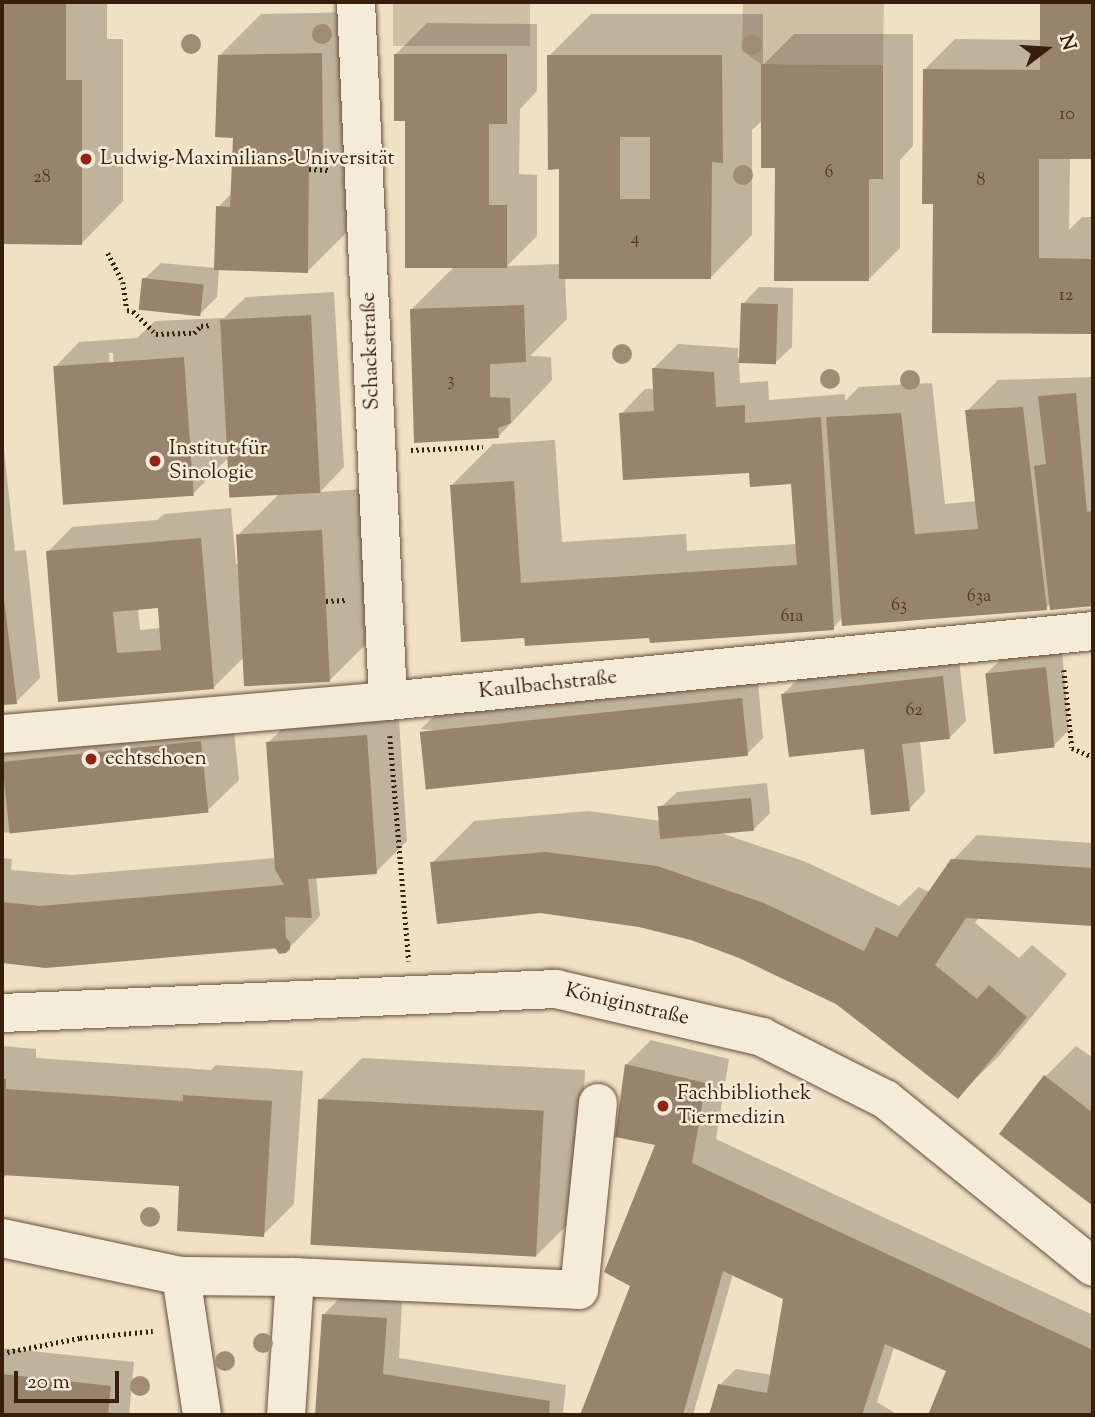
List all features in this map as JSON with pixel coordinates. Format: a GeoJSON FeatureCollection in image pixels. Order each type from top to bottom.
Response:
{"type":"FeatureCollection","features":[{"type":"Feature","properties":{"kind":"street","name":"Schackstraße"},"geometry":{"type":"LineString","coordinates":[[356,2],[388,701]]}},
{"type":"Feature","properties":{"kind":"street","name":"Kaulbachstraße"},"geometry":{"type":"LineString","coordinates":[[2,734],[388,701],[1077,633]]}},
{"type":"Feature","properties":{"kind":"street","name":"Königinstraße"},"geometry":{"type":"LineString","coordinates":[[2,1013],[356,999],[411,993],[556,989],[762,1037],[885,1100],[1093,1267]]}},
{"type":"Feature","properties":{"kind":"street"},"geometry":{"type":"LineString","coordinates":[[2,1238],[181,1276],[295,1277],[579,1290],[598,1103]]}},
{"type":"Feature","properties":{"kind":"street"},"geometry":{"type":"LineString","coordinates":[[181,1276],[202,1415]]}},
{"type":"Feature","properties":{"kind":"street"},"geometry":{"type":"LineString","coordinates":[[286,1415],[295,1277]]}},
{"type":"Feature","properties":{"kind":"path"},"geometry":{"type":"LineString","coordinates":[[108,253],[123,282],[127,310],[133,311],[156,334],[194,333],[201,326],[211,325]]}},
{"type":"Feature","properties":{"kind":"path"},"geometry":{"type":"LineString","coordinates":[[375,452],[483,447]]}},
{"type":"Feature","properties":{"kind":"path"},"geometry":{"type":"LineString","coordinates":[[1077,633],[1072,748],[1093,757]]}},
{"type":"Feature","properties":{"kind":"path"},"geometry":{"type":"LineString","coordinates":[[388,701],[411,993]]}},
{"type":"Feature","properties":{"kind":"path"},"geometry":{"type":"LineString","coordinates":[[2,1353],[67,1340],[189,1326]]}},
{"type":"Feature","properties":{"kind":"shaded area"},"geometry":{"type":"Polygon","coordinates":[[[393,2],[530,2],[530,46],[393,46],[393,2]]]}},
{"type":"Feature","properties":{"kind":"shaded area"},"geometry":{"type":"Polygon","coordinates":[[[743,2],[884,2],[883,65],[761,64],[742,51],[743,2]]]}},
{"type":"Feature","properties":{"kind":"building"},"geometry":{"type":"Polygon","coordinates":[[[4,2],[66,2],[66,80],[82,80],[82,245],[2,244],[4,2]]]}},
{"type":"Feature","properties":{"kind":"building"},"geometry":{"type":"Polygon","coordinates":[[[1040,2],[1093,2],[1093,159],[1039,159],[1039,258],[1093,259],[1093,334],[932,333],[933,204],[922,204],[923,69],[1040,70],[1040,2]]]}},
{"type":"Feature","properties":{"kind":"building"},"geometry":{"type":"Polygon","coordinates":[[[322,53],[323,153],[309,153],[308,273],[214,270],[216,206],[230,207],[233,138],[215,137],[218,55],[322,53]]]}},
{"type":"Feature","properties":{"kind":"building"},"geometry":{"type":"Polygon","coordinates":[[[394,54],[507,54],[507,124],[489,124],[489,205],[507,205],[507,268],[405,268],[405,121],[394,121],[394,54]]]}},
{"type":"Feature","properties":{"kind":"building"},"geometry":{"type":"Polygon","coordinates":[[[547,55],[722,55],[723,163],[712,162],[711,279],[559,279],[559,169],[548,170],[547,55]],[[620,137],[620,199],[650,199],[650,137],[620,137]]]}},
{"type":"Feature","properties":{"kind":"building"},"geometry":{"type":"Polygon","coordinates":[[[761,64],[883,65],[883,179],[869,179],[869,281],[774,281],[775,168],[761,168],[761,64]]]}},
{"type":"Feature","properties":{"kind":"building"},"geometry":{"type":"Polygon","coordinates":[[[142,278],[204,284],[200,316],[139,310],[142,278]]]}},
{"type":"Feature","properties":{"kind":"building"},"geometry":{"type":"Polygon","coordinates":[[[741,303],[778,304],[776,364],[739,363],[741,303]]]}},
{"type":"Feature","properties":{"kind":"building"},"geometry":{"type":"Polygon","coordinates":[[[524,305],[526,362],[490,364],[490,397],[510,398],[511,423],[498,428],[499,438],[414,443],[410,309],[524,305]]]}},
{"type":"Feature","properties":{"kind":"building"},"geometry":{"type":"Polygon","coordinates":[[[311,315],[320,493],[229,498],[220,320],[311,315]]]}},
{"type":"Feature","properties":{"kind":"building"},"geometry":{"type":"Polygon","coordinates":[[[184,357],[194,496],[63,505],[53,366],[184,357]]]}},
{"type":"Feature","properties":{"kind":"building"},"geometry":{"type":"Polygon","coordinates":[[[652,368],[714,372],[716,407],[745,405],[745,423],[821,417],[834,630],[650,643],[649,638],[525,646],[524,638],[461,642],[450,485],[514,481],[521,583],[797,565],[791,484],[750,487],[749,473],[623,480],[619,413],[654,411],[652,368]]]}},
{"type":"Feature","properties":{"kind":"building"},"geometry":{"type":"Polygon","coordinates":[[[1076,393],[1087,512],[1093,511],[1093,606],[1050,610],[1034,466],[1046,464],[1038,396],[1076,393]]]}},
{"type":"Feature","properties":{"kind":"building"},"geometry":{"type":"Polygon","coordinates":[[[1023,407],[1047,610],[842,626],[826,417],[901,413],[915,534],[978,529],[965,410],[1023,407]]]}},
{"type":"Feature","properties":{"kind":"building"},"geometry":{"type":"Polygon","coordinates":[[[322,530],[330,682],[244,686],[236,535],[322,530]]]}},
{"type":"Feature","properties":{"kind":"building"},"geometry":{"type":"Polygon","coordinates":[[[201,538],[214,689],[58,702],[46,551],[201,538]],[[158,608],[113,612],[117,653],[161,650],[158,608]]]}},
{"type":"Feature","properties":{"kind":"building"},"geometry":{"type":"Polygon","coordinates":[[[2,583],[17,704],[2,705],[2,583]]]}},
{"type":"Feature","properties":{"kind":"building"},"geometry":{"type":"Polygon","coordinates":[[[1046,667],[1054,748],[994,754],[985,673],[1046,667]]]}},
{"type":"Feature","properties":{"kind":"building"},"geometry":{"type":"Polygon","coordinates":[[[943,676],[950,739],[902,744],[910,811],[871,815],[864,749],[789,757],[781,694],[943,676]]]}},
{"type":"Feature","properties":{"kind":"building"},"geometry":{"type":"Polygon","coordinates":[[[742,698],[748,756],[426,790],[420,732],[742,698]]]}},
{"type":"Feature","properties":{"kind":"building"},"geometry":{"type":"Polygon","coordinates":[[[367,735],[377,874],[308,879],[312,918],[285,917],[286,938],[290,942],[290,949],[286,953],[279,954],[275,948],[46,968],[2,963],[2,902],[40,906],[284,885],[275,869],[266,742],[367,735]]]}},
{"type":"Feature","properties":{"kind":"building"},"geometry":{"type":"Polygon","coordinates":[[[201,741],[209,813],[10,834],[2,762],[201,741]]]}},
{"type":"Feature","properties":{"kind":"building"},"geometry":{"type":"Polygon","coordinates":[[[751,798],[754,831],[660,839],[657,806],[751,798]]]}},
{"type":"Feature","properties":{"kind":"building"},"geometry":{"type":"Polygon","coordinates":[[[546,852],[657,866],[764,903],[864,951],[876,927],[897,937],[951,859],[1093,868],[1093,926],[966,918],[935,965],[977,999],[989,985],[1027,1017],[958,1099],[836,1004],[739,958],[691,940],[639,927],[540,913],[437,924],[430,862],[546,852]]]}},
{"type":"Feature","properties":{"kind":"building"},"geometry":{"type":"Polygon","coordinates":[[[625,1064],[706,1083],[692,1163],[1093,1350],[1093,1415],[928,1415],[946,1371],[885,1344],[862,1415],[709,1415],[718,1384],[767,1393],[783,1299],[723,1271],[683,1415],[580,1415],[630,1286],[604,1272],[655,1145],[615,1137],[625,1064]]]}},
{"type":"Feature","properties":{"kind":"building"},"geometry":{"type":"Polygon","coordinates":[[[1044,1075],[1093,1113],[1093,1206],[999,1134],[1044,1075]]]}},
{"type":"Feature","properties":{"kind":"building"},"geometry":{"type":"Polygon","coordinates":[[[2,1079],[6,1079],[6,1089],[183,1101],[183,1095],[272,1101],[264,1237],[177,1231],[179,1186],[2,1175],[2,1079]]]}},
{"type":"Feature","properties":{"kind":"building"},"geometry":{"type":"Polygon","coordinates":[[[318,1099],[544,1111],[536,1257],[310,1245],[318,1099]]]}},
{"type":"Feature","properties":{"kind":"building"},"geometry":{"type":"Polygon","coordinates":[[[322,1314],[387,1318],[383,1374],[550,1401],[549,1415],[315,1415],[322,1314]]]}},
{"type":"Feature","properties":{"kind":"building"},"geometry":{"type":"Polygon","coordinates":[[[2,1374],[111,1386],[108,1415],[2,1415],[2,1374]]]}},
{"type":"Feature","properties":{"kind":"place","name":"Ludwig-Maximilians-Universität"},"geometry":{"type":"Point","coordinates":[86,159]}},
{"type":"Feature","properties":{"kind":"place","name":"Institut für Sinologie"},"geometry":{"type":"Point","coordinates":[155,461]}},
{"type":"Feature","properties":{"kind":"place","name":"echtschoen"},"geometry":{"type":"Point","coordinates":[91,759]}},
{"type":"Feature","properties":{"kind":"place","name":"Fachbibliothek Tiermedizin"},"geometry":{"type":"Point","coordinates":[663,1106]}}]}
